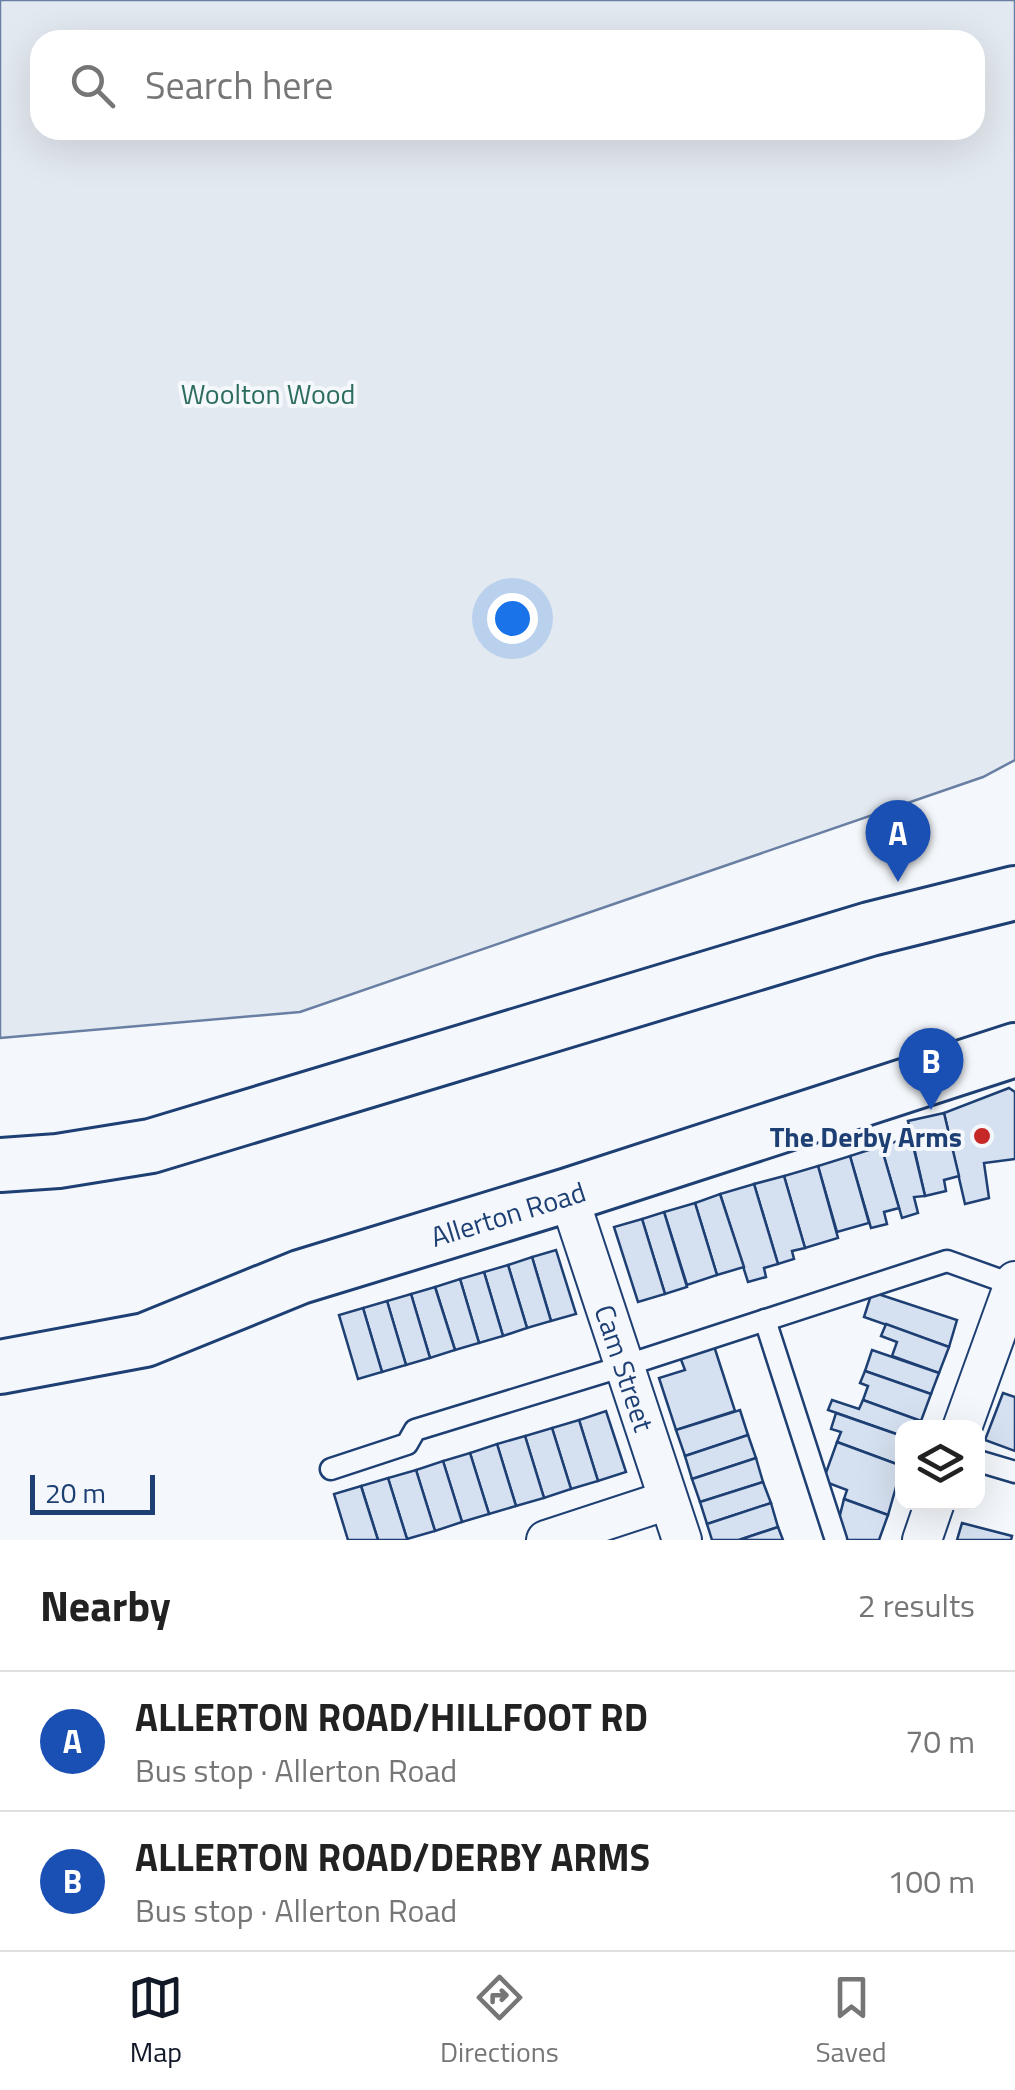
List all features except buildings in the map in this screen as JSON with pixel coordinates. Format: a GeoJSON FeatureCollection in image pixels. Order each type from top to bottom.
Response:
{"type":"FeatureCollection","features":[{"type":"Feature","properties":{"kind":"main road"},"geometry":{"type":"LineString","coordinates":[[0,1165],[58,1161],[151,1146],[870,928],[1015,893]]}},
{"type":"Feature","properties":{"kind":"main road","name":"Allerton Road"},"geometry":{"type":"LineString","coordinates":[[0,1367],[145,1340],[300,1277],[1015,1050]]}},
{"type":"Feature","properties":{"kind":"street","name":"Cam Street"},"geometry":{"type":"LineString","coordinates":[[568,1195],[682,1540]]}},
{"type":"Feature","properties":{"kind":"street"},"geometry":{"type":"LineString","coordinates":[[965,1420],[1014,1283]]}},
{"type":"Feature","properties":{"kind":"street"},"geometry":{"type":"LineString","coordinates":[[546,1540],[668,1500]]}},
{"type":"Feature","properties":{"kind":"street"},"geometry":{"type":"LineString","coordinates":[[922,1540],[932,1510]]}},
{"type":"Feature","properties":{"kind":"lane"},"geometry":{"type":"LineString","coordinates":[[331,1470],[407,1444],[415,1430],[947,1261],[1014,1283]]}},
{"type":"Feature","properties":{"kind":"lane"},"geometry":{"type":"LineString","coordinates":[[765,1320],[836,1540]]}},
{"type":"Feature","properties":{"kind":"lane"},"geometry":{"type":"LineString","coordinates":[[985,1463],[1015,1472]]}},
{"type":"Feature","properties":{"kind":"green space","name":"Woolton Wood"},"geometry":{"type":"Polygon","coordinates":[[[0,0],[1015,0],[1015,760],[983,777],[300,1012],[0,1038],[0,0]]]}},
{"type":"Feature","properties":{"kind":"place","name":"ALLERTON ROAD/HILLFOOT RD"},"geometry":{"type":"Point","coordinates":[898,882]}},
{"type":"Feature","properties":{"kind":"place","name":"ALLERTON ROAD/DERBY ARMS"},"geometry":{"type":"Point","coordinates":[931,1110]}},
{"type":"Feature","properties":{"kind":"place","name":"The Derby Arms"},"geometry":{"type":"Point","coordinates":[982,1136]}}]}
